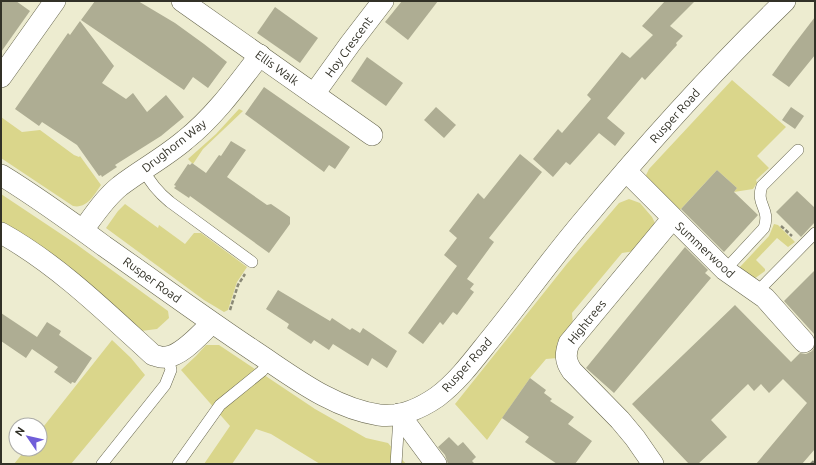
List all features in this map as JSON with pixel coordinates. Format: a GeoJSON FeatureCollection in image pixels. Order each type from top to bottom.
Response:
{"type":"FeatureCollection","features":[{"type":"Feature","properties":{"kind":"street"},"geometry":{"type":"LineString","coordinates":[[1,77],[55,1]]}},
{"type":"Feature","properties":{"kind":"street","name":"Ellis Walk"},"geometry":{"type":"LineString","coordinates":[[182,1],[372,135]]}},
{"type":"Feature","properties":{"kind":"street","name":"Hoy Crescent"},"geometry":{"type":"LineString","coordinates":[[314,94],[383,1]]}},
{"type":"Feature","properties":{"kind":"street","name":"Rusper Road"},"geometry":{"type":"LineString","coordinates":[[1,175],[83,230],[212,323],[301,382],[335,401],[359,410],[380,415],[399,414],[415,409],[437,397],[456,380],[496,332],[584,220],[626,171],[704,84],[786,1]]}},
{"type":"Feature","properties":{"kind":"street","name":"Drughorn Way"},"geometry":{"type":"LineString","coordinates":[[83,230],[108,197],[120,186],[166,155],[205,122],[223,102],[260,55]]}},
{"type":"Feature","properties":{"kind":"street","name":"Summerwood"},"geometry":{"type":"LineString","coordinates":[[626,171],[672,219],[725,270],[737,280],[758,292],[765,298],[804,342]]}},
{"type":"Feature","properties":{"kind":"street","name":"Hightrees"},"geometry":{"type":"LineString","coordinates":[[653,464],[635,438],[620,420],[572,371],[566,363],[565,352],[569,343],[672,219]]}},
{"type":"Feature","properties":{"kind":"street"},"geometry":{"type":"LineString","coordinates":[[1,233],[19,242],[66,278],[154,355],[168,357],[186,348],[212,323]]}},
{"type":"Feature","properties":{"kind":"street"},"geometry":{"type":"LineString","coordinates":[[399,414],[436,464]]}},
{"type":"Feature","properties":{"kind":"lane"},"geometry":{"type":"LineString","coordinates":[[725,270],[764,228],[767,214],[760,200],[762,186],[798,150]]}},
{"type":"Feature","properties":{"kind":"lane"},"geometry":{"type":"LineString","coordinates":[[144,170],[150,182],[158,192],[252,262]]}},
{"type":"Feature","properties":{"kind":"lane"},"geometry":{"type":"LineString","coordinates":[[758,292],[815,233]]}},
{"type":"Feature","properties":{"kind":"lane"},"geometry":{"type":"LineString","coordinates":[[102,464],[169,379],[171,370],[168,357]]}},
{"type":"Feature","properties":{"kind":"lane"},"geometry":{"type":"LineString","coordinates":[[178,464],[220,405],[262,371],[270,361]]}},
{"type":"Feature","properties":{"kind":"lane"},"geometry":{"type":"LineString","coordinates":[[396,464],[399,414]]}},
{"type":"Feature","properties":{"kind":"path"},"geometry":{"type":"LineString","coordinates":[[212,323],[223,318],[230,311],[238,285],[252,262]]}},
{"type":"Feature","properties":{"kind":"path"},"geometry":{"type":"LineString","coordinates":[[812,464],[815,460]]}},
{"type":"Feature","properties":{"kind":"shaded area"},"geometry":{"type":"Polygon","coordinates":[[[732,80],[786,127],[757,156],[769,168],[756,180],[757,183],[753,189],[734,192],[737,188],[717,170],[679,211],[648,182],[646,175],[649,169],[732,80]]]}},
{"type":"Feature","properties":{"kind":"shaded area"},"geometry":{"type":"Polygon","coordinates":[[[239,109],[243,111],[203,149],[193,164],[188,159],[216,134],[239,109]]]}},
{"type":"Feature","properties":{"kind":"shaded area"},"geometry":{"type":"Polygon","coordinates":[[[1,117],[22,132],[40,130],[74,155],[80,156],[101,185],[93,197],[82,205],[73,206],[1,158],[1,117]]]}},
{"type":"Feature","properties":{"kind":"shaded area"},"geometry":{"type":"Polygon","coordinates":[[[1,194],[76,244],[168,311],[169,318],[157,329],[141,331],[1,225],[1,194]]]}},
{"type":"Feature","properties":{"kind":"shaded area"},"geometry":{"type":"Polygon","coordinates":[[[629,199],[640,203],[652,217],[655,223],[652,231],[635,251],[622,253],[572,313],[573,325],[557,343],[557,358],[546,359],[530,378],[487,440],[455,404],[566,265],[619,203],[629,199]]]}},
{"type":"Feature","properties":{"kind":"shaded area"},"geometry":{"type":"Polygon","coordinates":[[[125,204],[158,228],[159,225],[185,244],[194,233],[201,233],[247,267],[237,282],[228,310],[224,312],[204,300],[106,228],[125,204]]]}},
{"type":"Feature","properties":{"kind":"shaded area"},"geometry":{"type":"Polygon","coordinates":[[[774,224],[778,225],[795,242],[788,247],[777,238],[756,260],[765,269],[765,271],[754,279],[739,268],[769,236],[774,224]]]}},
{"type":"Feature","properties":{"kind":"shaded area"},"geometry":{"type":"Polygon","coordinates":[[[112,340],[131,358],[145,375],[71,464],[14,464],[20,457],[48,457],[48,421],[112,340]]]}},
{"type":"Feature","properties":{"kind":"shaded area"},"geometry":{"type":"Polygon","coordinates":[[[206,345],[219,345],[315,409],[366,438],[388,443],[406,464],[320,464],[271,434],[256,429],[232,464],[204,464],[230,426],[181,370],[206,345]]]}},
{"type":"Feature","properties":{"kind":"building"},"geometry":{"type":"Polygon","coordinates":[[[1,1],[16,1],[30,11],[1,52],[1,1]]]}},
{"type":"Feature","properties":{"kind":"building"},"geometry":{"type":"Polygon","coordinates":[[[95,1],[138,1],[175,23],[227,62],[208,88],[193,77],[184,90],[81,20],[95,1]]]}},
{"type":"Feature","properties":{"kind":"building"},"geometry":{"type":"Polygon","coordinates":[[[402,1],[438,1],[408,40],[385,22],[402,1]]]}},
{"type":"Feature","properties":{"kind":"building"},"geometry":{"type":"Polygon","coordinates":[[[665,1],[695,1],[670,26],[683,36],[676,43],[677,45],[645,80],[642,77],[607,118],[625,133],[615,146],[599,133],[570,165],[566,162],[553,177],[533,159],[558,129],[562,133],[591,99],[587,95],[622,52],[630,58],[653,35],[642,26],[665,1]]]}},
{"type":"Feature","properties":{"kind":"building"},"geometry":{"type":"Polygon","coordinates":[[[275,7],[318,38],[300,63],[257,33],[275,7]]]}},
{"type":"Feature","properties":{"kind":"building"},"geometry":{"type":"Polygon","coordinates":[[[815,17],[815,55],[789,87],[772,75],[815,17]]]}},
{"type":"Feature","properties":{"kind":"building"},"geometry":{"type":"Polygon","coordinates":[[[80,21],[114,66],[102,83],[126,99],[133,93],[147,112],[166,95],[184,117],[161,136],[115,165],[117,167],[102,177],[101,175],[99,176],[77,145],[42,122],[39,126],[15,109],[68,33],[70,35],[80,21]]]}},
{"type":"Feature","properties":{"kind":"building"},"geometry":{"type":"Polygon","coordinates":[[[367,57],[403,83],[386,106],[351,81],[367,57]]]}},
{"type":"Feature","properties":{"kind":"building"},"geometry":{"type":"Polygon","coordinates":[[[264,87],[350,147],[335,169],[329,165],[324,172],[245,114],[264,87]]]}},
{"type":"Feature","properties":{"kind":"building"},"geometry":{"type":"Polygon","coordinates":[[[436,107],[456,125],[444,138],[424,120],[436,107]]]}},
{"type":"Feature","properties":{"kind":"building"},"geometry":{"type":"Polygon","coordinates":[[[791,107],[804,116],[795,129],[782,120],[791,107]]]}},
{"type":"Feature","properties":{"kind":"building"},"geometry":{"type":"Polygon","coordinates":[[[231,141],[246,150],[227,177],[267,205],[271,204],[290,217],[290,224],[269,253],[190,196],[189,198],[174,188],[176,186],[174,185],[188,164],[190,165],[192,163],[206,173],[219,155],[221,156],[231,141]]]}},
{"type":"Feature","properties":{"kind":"building"},"geometry":{"type":"Polygon","coordinates":[[[520,154],[542,172],[489,238],[494,242],[467,279],[474,284],[470,289],[474,292],[457,315],[453,312],[443,325],[440,322],[423,344],[408,333],[457,266],[444,255],[457,238],[449,231],[478,193],[484,199],[520,154]]]}},
{"type":"Feature","properties":{"kind":"building"},"geometry":{"type":"Polygon","coordinates":[[[717,170],[737,188],[734,192],[758,215],[724,252],[681,209],[717,170]]]}},
{"type":"Feature","properties":{"kind":"building"},"geometry":{"type":"Polygon","coordinates":[[[797,191],[815,208],[815,222],[801,237],[776,212],[797,191]]]}},
{"type":"Feature","properties":{"kind":"building"},"geometry":{"type":"Polygon","coordinates":[[[685,247],[708,270],[705,273],[711,278],[614,393],[586,368],[685,247]]]}},
{"type":"Feature","properties":{"kind":"building"},"geometry":{"type":"Polygon","coordinates":[[[815,270],[815,335],[784,301],[815,270]]]}},
{"type":"Feature","properties":{"kind":"building"},"geometry":{"type":"Polygon","coordinates":[[[278,290],[330,321],[332,318],[350,330],[352,328],[360,333],[363,328],[397,351],[387,368],[372,358],[368,366],[333,344],[329,350],[314,340],[311,344],[287,328],[289,324],[266,309],[278,290]]]}},
{"type":"Feature","properties":{"kind":"building"},"geometry":{"type":"Polygon","coordinates":[[[735,305],[791,362],[800,353],[806,354],[812,351],[815,346],[815,449],[802,464],[756,464],[807,403],[783,379],[769,393],[761,384],[754,391],[748,384],[711,420],[727,437],[698,464],[689,464],[632,404],[735,305]]]}},
{"type":"Feature","properties":{"kind":"building"},"geometry":{"type":"Polygon","coordinates":[[[1,313],[37,337],[47,322],[61,331],[59,335],[92,358],[75,383],[72,382],[71,384],[54,372],[58,367],[32,349],[26,358],[1,341],[1,313]]]}},
{"type":"Feature","properties":{"kind":"building"},"geometry":{"type":"Polygon","coordinates":[[[530,378],[546,390],[544,393],[552,399],[550,401],[574,417],[568,424],[592,441],[575,464],[557,464],[525,442],[529,437],[502,418],[530,378]]]}},
{"type":"Feature","properties":{"kind":"building"},"geometry":{"type":"Polygon","coordinates":[[[449,437],[458,446],[463,442],[476,457],[472,461],[475,464],[448,464],[445,455],[438,447],[449,437]]]}}]}
